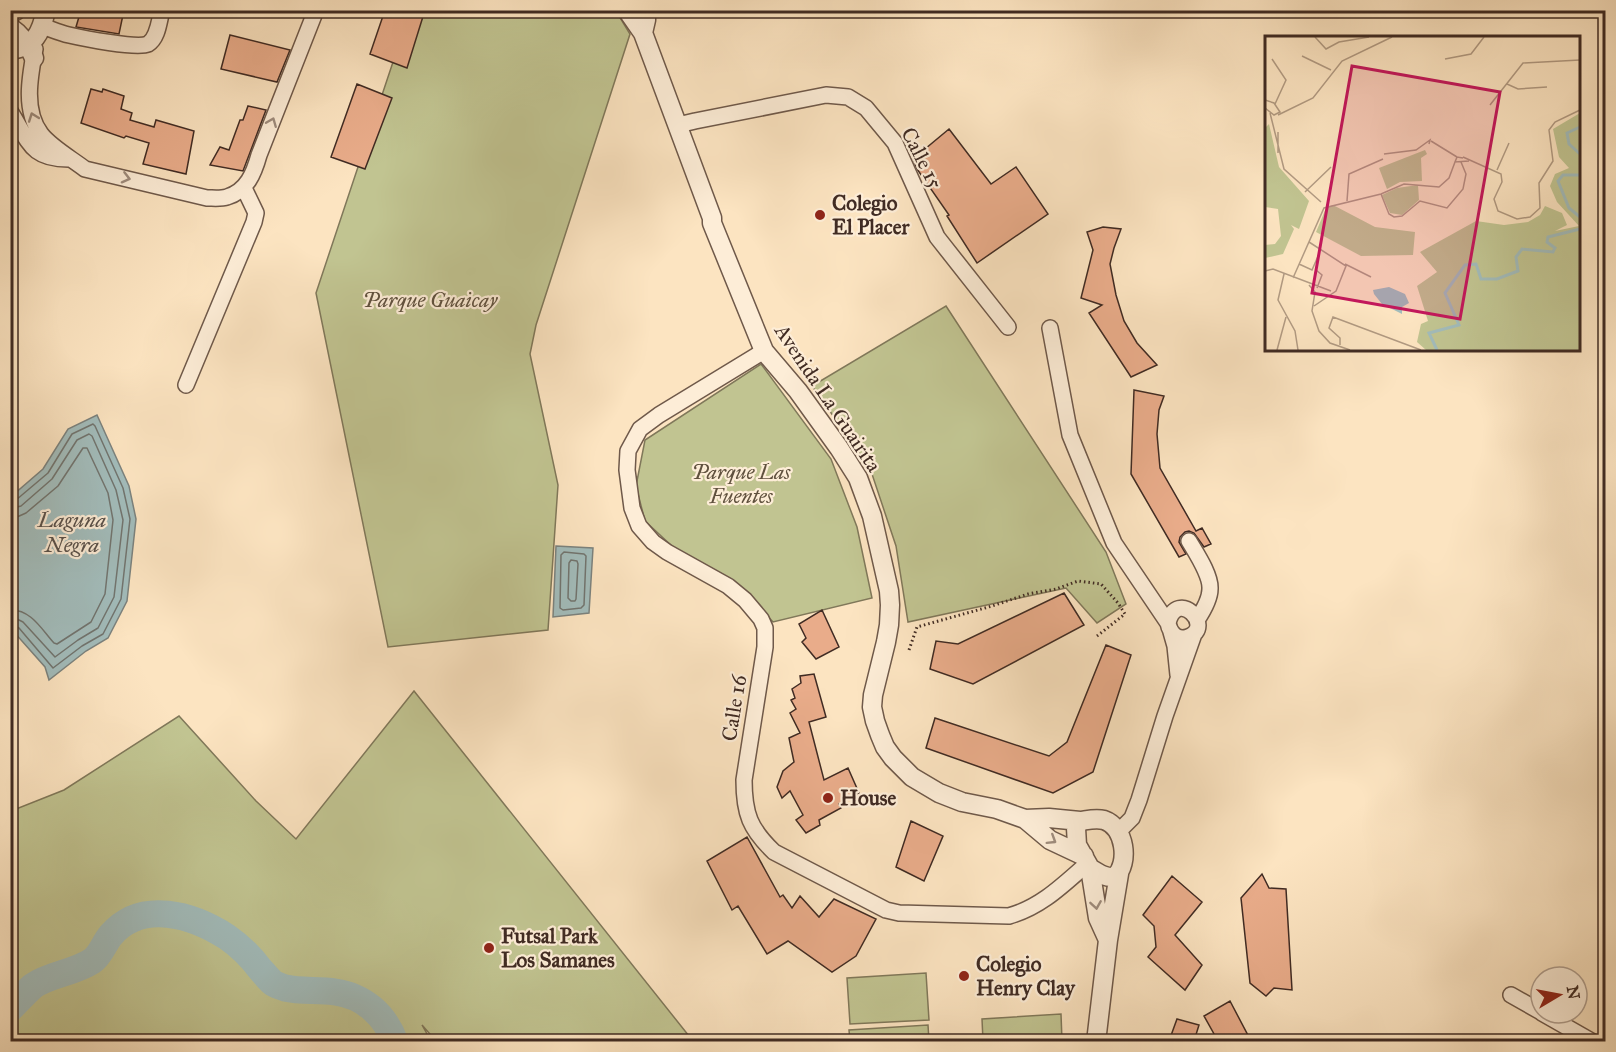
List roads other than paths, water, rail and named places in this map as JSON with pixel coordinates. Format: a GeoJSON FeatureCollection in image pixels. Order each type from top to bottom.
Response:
{"type":"FeatureCollection","features":[{"type":"Feature","properties":{"kind":"street"},"geometry":{"type":"LineString","coordinates":[[10,14],[16,10]]}},
{"type":"Feature","properties":{"kind":"street"},"geometry":{"type":"LineString","coordinates":[[24,51],[43,22],[69,35],[118,44],[141,46],[148,44],[153,39],[162,10]]}},
{"type":"Feature","properties":{"kind":"street"},"geometry":{"type":"LineString","coordinates":[[10,27],[19,33],[24,51],[32,117],[42,135],[71,159],[85,169],[207,198],[226,197],[244,188],[254,173],[316,10]]}},
{"type":"Feature","properties":{"kind":"street","name":"Avenida La Guairita"},"geometry":{"type":"LineString","coordinates":[[627,10],[643,33],[712,223],[764,351],[798,391],[839,448],[858,478],[870,509],[889,591],[890,605],[886,642],[872,707],[885,747],[900,767],[912,777],[939,792],[962,802],[997,809],[1025,819],[1050,840],[1087,862],[1105,876],[1111,878],[1119,873]]}},
{"type":"Feature","properties":{"kind":"street","name":"Avenida La Guairita"},"geometry":{"type":"LineString","coordinates":[[643,33],[646,10]]}},
{"type":"Feature","properties":{"kind":"street","name":"Calle 15"},"geometry":{"type":"LineString","coordinates":[[678,125],[826,95],[848,98],[866,108],[895,143],[937,237],[1008,327]]}},
{"type":"Feature","properties":{"kind":"street"},"geometry":{"type":"LineString","coordinates":[[10,111],[23,135],[38,152],[46,157],[71,159]]}},
{"type":"Feature","properties":{"kind":"street"},"geometry":{"type":"LineString","coordinates":[[186,385],[254,222],[256,213],[244,188]]}},
{"type":"Feature","properties":{"kind":"street"},"geometry":{"type":"LineString","coordinates":[[1050,328],[1070,435],[1114,543],[1175,636],[1185,638],[1196,627]]}},
{"type":"Feature","properties":{"kind":"street","name":"Calle 16"},"geometry":{"type":"LineString","coordinates":[[764,351],[640,429],[628,451],[627,470],[632,508],[639,526],[652,542],[728,586],[745,600],[761,619],[765,628],[765,647],[744,780],[744,797],[752,826],[774,852],[886,910],[899,913],[1009,916],[1036,906],[1054,893],[1087,862]]}},
{"type":"Feature","properties":{"kind":"street"},"geometry":{"type":"LineString","coordinates":[[1096,1041],[1108,940],[1123,854],[1118,832],[1132,818],[1139,800],[1178,678],[1210,591],[1210,581],[1190,541]]}},
{"type":"Feature","properties":{"kind":"street"},"geometry":{"type":"LineString","coordinates":[[1178,678],[1170,628],[1171,614],[1192,604],[1201,591],[1206,573]]}},
{"type":"Feature","properties":{"kind":"street"},"geometry":{"type":"LineString","coordinates":[[1184,608],[1192,612],[1196,627]]}},
{"type":"Feature","properties":{"kind":"street","name":"Avenida La Guairita"},"geometry":{"type":"LineString","coordinates":[[1025,819],[1104,820],[1118,832]]}},
{"type":"Feature","properties":{"kind":"street"},"geometry":{"type":"LineString","coordinates":[[1080,821],[1075,835],[1077,845],[1087,862],[1098,918],[1108,940]]}},
{"type":"Feature","properties":{"kind":"street"},"geometry":{"type":"LineString","coordinates":[[1511,994],[1529,1005]]}},
{"type":"Feature","properties":{"kind":"street"},"geometry":{"type":"LineString","coordinates":[[1564,1025],[1593,1041]]}},
{"type":"Feature","properties":{"kind":"water","name":"Laguna Negra"},"geometry":{"type":"Polygon","coordinates":[[[97,415],[129,486],[136,519],[127,601],[108,638],[86,651],[49,680],[45,667],[14,632],[11,633],[11,500],[13,495],[43,469],[68,429],[97,415]]]}},
{"type":"Feature","properties":{"kind":"water"},"geometry":{"type":"Polygon","coordinates":[[[556,546],[593,548],[589,613],[553,617],[556,546]]]}},
{"type":"Feature","properties":{"kind":"waterway"},"geometry":{"type":"LineString","coordinates":[[10,1009],[33,986],[92,961],[98,956],[111,935],[123,924],[137,917],[168,914],[199,922],[227,937],[245,952],[273,983],[291,989],[345,994],[364,1002],[379,1015],[395,1042]]}},
{"type":"Feature","properties":{"kind":"place","name":"Colegio El Placer"},"geometry":{"type":"Point","coordinates":[820,215]}},
{"type":"Feature","properties":{"kind":"place","name":"House"},"geometry":{"type":"Point","coordinates":[828,798]}},
{"type":"Feature","properties":{"kind":"place","name":"Futsal Park Los Samanes"},"geometry":{"type":"Point","coordinates":[489,948]}},
{"type":"Feature","properties":{"kind":"place","name":"Colegio Henry Clay"},"geometry":{"type":"Point","coordinates":[964,976]}},
{"type":"Feature","properties":{"kind":"park label","name":"Parque Guaicay"},"geometry":{"type":"Point","coordinates":[430,300]}},
{"type":"Feature","properties":{"kind":"park label","name":"Parque Las Fuentes"},"geometry":{"type":"Point","coordinates":[741,484]}}]}
